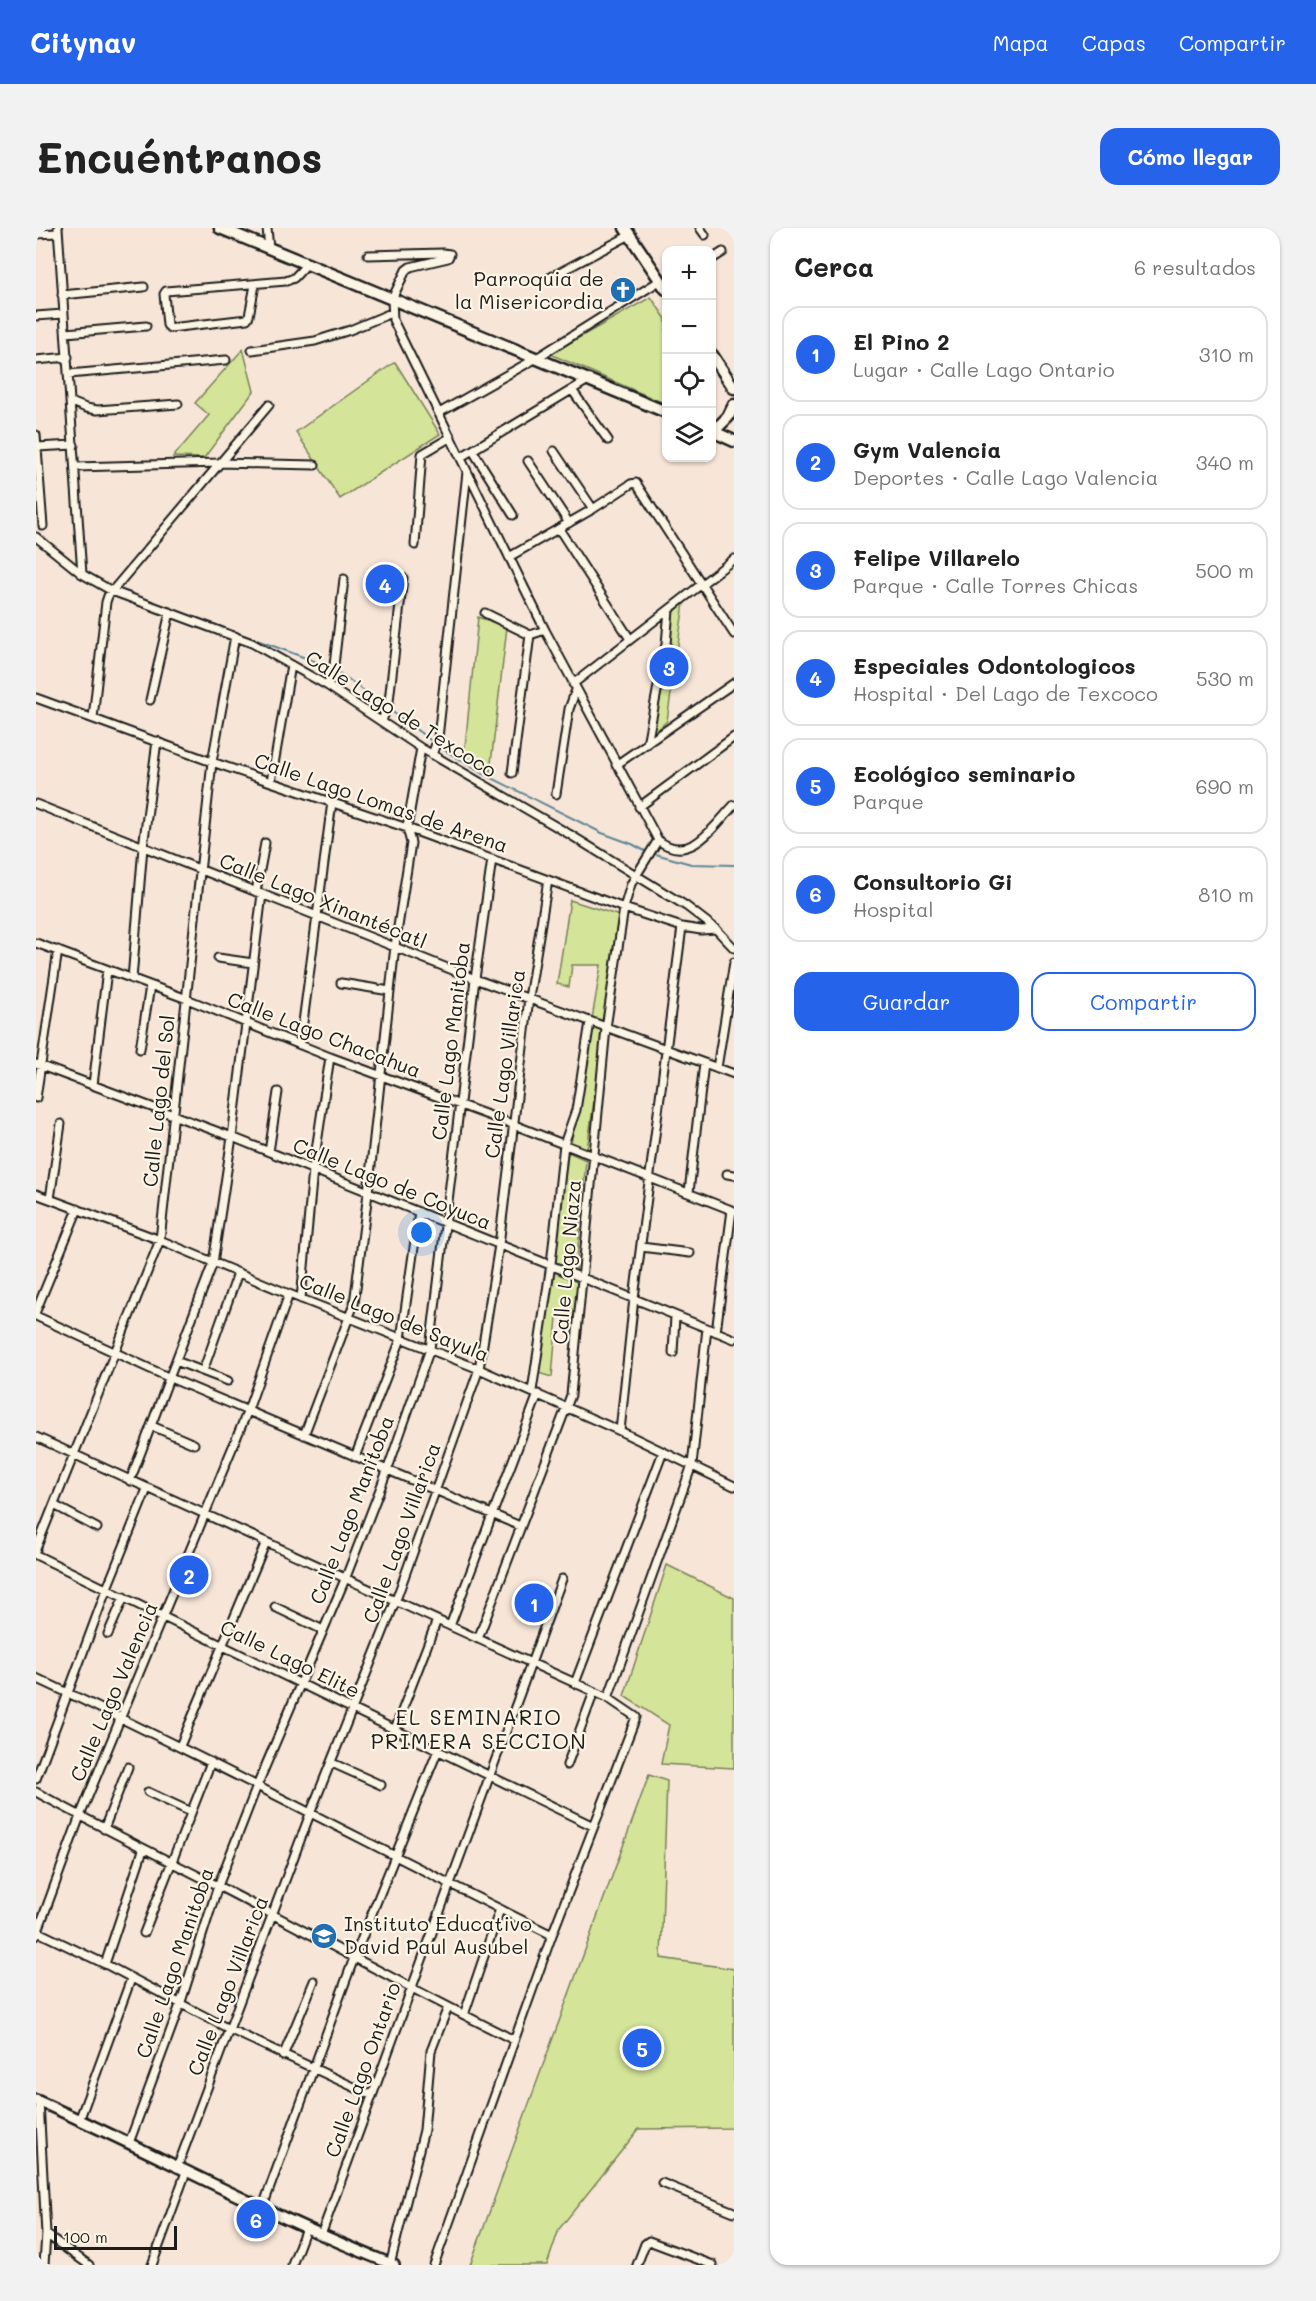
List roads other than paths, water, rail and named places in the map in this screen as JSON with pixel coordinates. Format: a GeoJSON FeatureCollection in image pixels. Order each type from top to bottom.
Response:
{"type":"FeatureCollection","features":[{"type":"Feature","properties":{"kind":"main road"},"geometry":{"type":"LineString","coordinates":[[220,228],[662,410]]}},
{"type":"Feature","properties":{"kind":"main road"},"geometry":{"type":"LineString","coordinates":[[627,232],[662,282]]}},
{"type":"Feature","properties":{"kind":"main road"},"geometry":{"type":"LineString","coordinates":[[716,362],[734,388]]}},
{"type":"Feature","properties":{"kind":"main road"},"geometry":{"type":"LineString","coordinates":[[716,428],[728,417],[734,405]]}},
{"type":"Feature","properties":{"kind":"main road"},"geometry":{"type":"LineString","coordinates":[[716,433],[734,441]]}},
{"type":"Feature","properties":{"kind":"street"},"geometry":{"type":"LineString","coordinates":[[267,228],[269,249]]}},
{"type":"Feature","properties":{"kind":"street"},"geometry":{"type":"LineString","coordinates":[[700,228],[705,235]]}},
{"type":"Feature","properties":{"kind":"street"},"geometry":{"type":"LineString","coordinates":[[36,234],[58,231],[82,574]]}},
{"type":"Feature","properties":{"kind":"street"},"geometry":{"type":"LineString","coordinates":[[549,278],[627,232]]}},
{"type":"Feature","properties":{"kind":"street"},"geometry":{"type":"LineString","coordinates":[[716,256],[723,252]]}},
{"type":"Feature","properties":{"kind":"street"},"geometry":{"type":"LineString","coordinates":[[368,255],[443,253],[451,256],[407,268],[392,299],[391,313],[399,336],[545,630],[658,840],[675,849],[691,847],[734,805]]}},
{"type":"Feature","properties":{"kind":"street"},"geometry":{"type":"LineString","coordinates":[[255,285],[249,316],[246,319],[170,328],[166,322],[164,294],[168,291],[255,285],[290,280],[306,265]]}},
{"type":"Feature","properties":{"kind":"street"},"geometry":{"type":"LineString","coordinates":[[62,295],[144,287]]}},
{"type":"Feature","properties":{"kind":"street"},"geometry":{"type":"LineString","coordinates":[[439,413],[662,288]]}},
{"type":"Feature","properties":{"kind":"street"},"geometry":{"type":"LineString","coordinates":[[252,350],[315,341],[391,313]]}},
{"type":"Feature","properties":{"kind":"street"},"geometry":{"type":"LineString","coordinates":[[36,316],[63,314]]}},
{"type":"Feature","properties":{"kind":"street"},"geometry":{"type":"LineString","coordinates":[[66,333],[146,326]]}},
{"type":"Feature","properties":{"kind":"street"},"geometry":{"type":"LineString","coordinates":[[36,360],[68,357]]}},
{"type":"Feature","properties":{"kind":"street"},"geometry":{"type":"LineString","coordinates":[[69,374],[226,360]]}},
{"type":"Feature","properties":{"kind":"street"},"geometry":{"type":"LineString","coordinates":[[461,457],[588,380]]}},
{"type":"Feature","properties":{"kind":"street"},"geometry":{"type":"LineString","coordinates":[[572,390],[608,440]]}},
{"type":"Feature","properties":{"kind":"street"},"geometry":{"type":"LineString","coordinates":[[71,402],[97,410],[178,404]]}},
{"type":"Feature","properties":{"kind":"street"},"geometry":{"type":"LineString","coordinates":[[93,718],[106,602],[112,591],[268,405]]}},
{"type":"Feature","properties":{"kind":"street"},"geometry":{"type":"LineString","coordinates":[[36,435],[43,526]]}},
{"type":"Feature","properties":{"kind":"street"},"geometry":{"type":"LineString","coordinates":[[415,545],[422,454],[451,437]]}},
{"type":"Feature","properties":{"kind":"street"},"geometry":{"type":"LineString","coordinates":[[37,447],[74,445]]}},
{"type":"Feature","properties":{"kind":"street"},"geometry":{"type":"LineString","coordinates":[[473,451],[513,515]]}},
{"type":"Feature","properties":{"kind":"street"},"geometry":{"type":"LineString","coordinates":[[554,451],[593,509]]}},
{"type":"Feature","properties":{"kind":"street"},"geometry":{"type":"LineString","coordinates":[[528,461],[569,523]]}},
{"type":"Feature","properties":{"kind":"street"},"geometry":{"type":"LineString","coordinates":[[76,467],[218,463],[315,465]]}},
{"type":"Feature","properties":{"kind":"street"},"geometry":{"type":"LineString","coordinates":[[434,748],[467,470]]}},
{"type":"Feature","properties":{"kind":"street"},"geometry":{"type":"LineString","coordinates":[[509,557],[593,509],[631,484],[637,484],[734,634]]}},
{"type":"Feature","properties":{"kind":"street"},"geometry":{"type":"LineString","coordinates":[[559,529],[630,639]]}},
{"type":"Feature","properties":{"kind":"street","name":"Calle Lago de Texcoco"},"geometry":{"type":"LineString","coordinates":[[36,537],[82,574],[112,591],[235,636],[329,683],[421,748],[434,748],[686,906],[733,945]]}},
{"type":"Feature","properties":{"kind":"street"},"geometry":{"type":"LineString","coordinates":[[556,794],[568,709],[575,687],[630,639],[734,559]]}},
{"type":"Feature","properties":{"kind":"street"},"geometry":{"type":"LineString","coordinates":[[382,720],[389,703],[403,578]]}},
{"type":"Feature","properties":{"kind":"street"},"geometry":{"type":"LineString","coordinates":[[329,683],[334,666],[344,579]]}},
{"type":"Feature","properties":{"kind":"street"},"geometry":{"type":"LineString","coordinates":[[646,744],[666,644],[669,610]]}},
{"type":"Feature","properties":{"kind":"street"},"geometry":{"type":"LineString","coordinates":[[150,700],[170,612]]}},
{"type":"Feature","properties":{"kind":"street"},"geometry":{"type":"LineString","coordinates":[[485,613],[530,635],[545,630]]}},
{"type":"Feature","properties":{"kind":"street"},"geometry":{"type":"LineString","coordinates":[[512,773],[530,635]]}},
{"type":"Feature","properties":{"kind":"street","name":"Calle Lago del Sol"},"geometry":{"type":"LineString","coordinates":[[36,1549],[160,1240],[212,762],[235,636]]}},
{"type":"Feature","properties":{"kind":"street"},"geometry":{"type":"LineString","coordinates":[[271,782],[291,665]]}},
{"type":"Feature","properties":{"kind":"street"},"geometry":{"type":"LineString","coordinates":[[616,765],[734,683]]}},
{"type":"Feature","properties":{"kind":"street","name":"Calle Lago Lomas de Arena"},"geometry":{"type":"LineString","coordinates":[[36,698],[212,762],[407,828],[624,908],[682,927],[701,930],[716,929]]}},
{"type":"Feature","properties":{"kind":"street"},"geometry":{"type":"LineString","coordinates":[[639,807],[734,737]]}},
{"type":"Feature","properties":{"kind":"street"},"geometry":{"type":"LineString","coordinates":[[132,979],[143,847],[157,741]]}},
{"type":"Feature","properties":{"kind":"street"},"geometry":{"type":"LineString","coordinates":[[304,1435],[354,1304],[390,992],[411,843],[407,828],[421,748]]}},
{"type":"Feature","properties":{"kind":"street"},"geometry":{"type":"LineString","coordinates":[[300,1045],[332,802]]}},
{"type":"Feature","properties":{"kind":"street"},"geometry":{"type":"LineString","coordinates":[[36,805],[36,814]]}},
{"type":"Feature","properties":{"kind":"street","name":"Calle Lago Xinantécatl"},"geometry":{"type":"LineString","coordinates":[[36,805],[475,979],[734,1074]]}},
{"type":"Feature","properties":{"kind":"street","name":"Calle Lago Niaza"},"geometry":{"type":"LineString","coordinates":[[478,1639],[572,1390],[606,1028],[624,908],[628,891],[658,840]]}},
{"type":"Feature","properties":{"kind":"street"},"geometry":{"type":"LineString","coordinates":[[130,1481],[213,1263],[232,1137],[265,843]]}},
{"type":"Feature","properties":{"kind":"street","name":"Calle Lago Manitoba"},"geometry":{"type":"LineString","coordinates":[[129,2143],[180,2005],[218,1886],[257,1786],[346,1577],[387,1471],[430,1349],[447,1223],[459,1104],[492,860]]}},
{"type":"Feature","properties":{"kind":"street","name":"Calle Lago Villarica"},"geometry":{"type":"LineString","coordinates":[[152,2265],[181,2170],[229,2030],[310,1814],[396,1600],[479,1369],[499,1245],[512,1124],[548,880]]}},
{"type":"Feature","properties":{"kind":"street"},"geometry":{"type":"LineString","coordinates":[[620,1431],[634,1298],[682,927]]}},
{"type":"Feature","properties":{"kind":"street","name":"Calle Lago Chacahua"},"geometry":{"type":"LineString","coordinates":[[36,943],[733,1210]]}},
{"type":"Feature","properties":{"kind":"street"},"geometry":{"type":"LineString","coordinates":[[36,1098],[38,1064],[58,950]]}},
{"type":"Feature","properties":{"kind":"street"},"geometry":{"type":"LineString","coordinates":[[218,958],[253,963]]}},
{"type":"Feature","properties":{"kind":"street"},"geometry":{"type":"LineString","coordinates":[[717,1068],[734,962]]}},
{"type":"Feature","properties":{"kind":"street"},"geometry":{"type":"LineString","coordinates":[[93,1085],[107,970]]}},
{"type":"Feature","properties":{"kind":"street"},"geometry":{"type":"LineString","coordinates":[[341,983],[390,992]]}},
{"type":"Feature","properties":{"kind":"street"},"geometry":{"type":"LineString","coordinates":[[140,1048],[150,986]]}},
{"type":"Feature","properties":{"kind":"street"},"geometry":{"type":"LineString","coordinates":[[450,1626],[535,1393],[564,1144],[576,1110],[590,1022]]}},
{"type":"Feature","properties":{"kind":"street"},"geometry":{"type":"LineString","coordinates":[[302,1299],[313,1170],[330,1057]]}},
{"type":"Feature","properties":{"kind":"street","name":"Calle Lago de Coyuca"},"geometry":{"type":"LineString","coordinates":[[38,1064],[232,1137],[734,1339]]}},
{"type":"Feature","properties":{"kind":"street"},"geometry":{"type":"LineString","coordinates":[[689,1192],[704,1064]]}},
{"type":"Feature","properties":{"kind":"street"},"geometry":{"type":"LineString","coordinates":[[269,1152],[278,1092]]}},
{"type":"Feature","properties":{"kind":"street"},"geometry":{"type":"LineString","coordinates":[[50,1199],[61,1124]]}},
{"type":"Feature","properties":{"kind":"street","name":"Calle Lago de Sayula"},"geometry":{"type":"LineString","coordinates":[[36,1194],[160,1240],[479,1369],[620,1431],[734,1486]]}},
{"type":"Feature","properties":{"kind":"street"},"geometry":{"type":"LineString","coordinates":[[36,1311],[78,1209]]}},
{"type":"Feature","properties":{"kind":"street"},"geometry":{"type":"LineString","coordinates":[[716,1332],[733,1210]]}},
{"type":"Feature","properties":{"kind":"street"},"geometry":{"type":"LineString","coordinates":[[356,1457],[401,1339],[419,1212]]}},
{"type":"Feature","properties":{"kind":"street"},"geometry":{"type":"LineString","coordinates":[[641,1247],[690,1253]]}},
{"type":"Feature","properties":{"kind":"street"},"geometry":{"type":"LineString","coordinates":[[203,1371],[238,1273]]}},
{"type":"Feature","properties":{"kind":"street","name":"Calle Lago Valencia"},"geometry":{"type":"LineString","coordinates":[[36,1933],[80,1816],[248,1410],[290,1294]]}},
{"type":"Feature","properties":{"kind":"street"},"geometry":{"type":"LineString","coordinates":[[36,1316],[170,1378],[520,1526]]}},
{"type":"Feature","properties":{"kind":"street"},"geometry":{"type":"LineString","coordinates":[[673,1353],[675,1316]]}},
{"type":"Feature","properties":{"kind":"street"},"geometry":{"type":"LineString","coordinates":[[608,1698],[692,1465],[707,1329]]}},
{"type":"Feature","properties":{"kind":"street"},"geometry":{"type":"LineString","coordinates":[[176,1361],[228,1381]]}},
{"type":"Feature","properties":{"kind":"street"},"geometry":{"type":"LineString","coordinates":[[152,1426],[195,1444]]}},
{"type":"Feature","properties":{"kind":"street"},"geometry":{"type":"LineString","coordinates":[[36,1437],[531,1662],[608,1698],[636,1717],[592,1826],[434,2265]]}},
{"type":"Feature","properties":{"kind":"street"},"geometry":{"type":"LineString","coordinates":[[575,1683],[663,1452]]}},
{"type":"Feature","properties":{"kind":"street"},"geometry":{"type":"LineString","coordinates":[[36,1779],[107,1588],[147,1489]]}},
{"type":"Feature","properties":{"kind":"street"},"geometry":{"type":"LineString","coordinates":[[54,1505],[97,1528]]}},
{"type":"Feature","properties":{"kind":"street"},"geometry":{"type":"LineString","coordinates":[[180,1746],[266,1542]]}},
{"type":"Feature","properties":{"kind":"street","name":"Calle Lago Elite"},"geometry":{"type":"LineString","coordinates":[[36,1555],[592,1826]]}},
{"type":"Feature","properties":{"kind":"street","name":"Calle Lago Ontario"},"geometry":{"type":"LineString","coordinates":[[321,2235],[562,1579]]}},
{"type":"Feature","properties":{"kind":"street"},"geometry":{"type":"LineString","coordinates":[[108,1634],[124,1597]]}},
{"type":"Feature","properties":{"kind":"street"},"geometry":{"type":"LineString","coordinates":[[275,1607],[323,1630]]}},
{"type":"Feature","properties":{"kind":"street"},"geometry":{"type":"LineString","coordinates":[[395,1729],[436,1620]]}},
{"type":"Feature","properties":{"kind":"street"},"geometry":{"type":"LineString","coordinates":[[36,1678],[180,1746],[552,1935]]}},
{"type":"Feature","properties":{"kind":"street"},"geometry":{"type":"LineString","coordinates":[[567,1765],[594,1692]]}},
{"type":"Feature","properties":{"kind":"street"},"geometry":{"type":"LineString","coordinates":[[262,2209],[354,1958],[438,1750]]}},
{"type":"Feature","properties":{"kind":"street"},"geometry":{"type":"LineString","coordinates":[[144,1933],[211,1762]]}},
{"type":"Feature","properties":{"kind":"street"},"geometry":{"type":"LineString","coordinates":[[332,1763],[381,1785]]}},
{"type":"Feature","properties":{"kind":"street"},"geometry":{"type":"LineString","coordinates":[[104,1829],[128,1767]]}},
{"type":"Feature","properties":{"kind":"street"},"geometry":{"type":"LineString","coordinates":[[36,1792],[143,1850],[218,1886],[410,1988],[514,2040]]}},
{"type":"Feature","properties":{"kind":"street"},"geometry":{"type":"LineString","coordinates":[[148,1792],[190,1812]]}},
{"type":"Feature","properties":{"kind":"street"},"geometry":{"type":"LineString","coordinates":[[105,1964],[143,1850]]}},
{"type":"Feature","properties":{"kind":"street"},"geometry":{"type":"LineString","coordinates":[[464,2015],[500,1909]]}},
{"type":"Feature","properties":{"kind":"street"},"geometry":{"type":"LineString","coordinates":[[36,1933],[105,1964],[229,2030],[312,2070],[371,2095]]}},
{"type":"Feature","properties":{"kind":"street"},"geometry":{"type":"LineString","coordinates":[[80,2118],[130,1979]]}},
{"type":"Feature","properties":{"kind":"street"},"geometry":{"type":"LineString","coordinates":[[283,2056],[314,1981]]}},
{"type":"Feature","properties":{"kind":"street"},"geometry":{"type":"LineString","coordinates":[[44,2265],[46,2234],[39,2147],[38,2100],[80,2118],[262,2209],[391,2264],[424,2130],[431,2051],[448,2007]]}},
{"type":"Feature","properties":{"kind":"street"},"geometry":{"type":"LineString","coordinates":[[662,2183],[734,2212]]}},
{"type":"Feature","properties":{"kind":"street"},"geometry":{"type":"LineString","coordinates":[[292,2265],[306,2228]]}},
{"type":"Feature","properties":{"kind":"street"},"geometry":{"type":"LineString","coordinates":[[46,2234],[89,2265]]}},
{"type":"Feature","properties":{"kind":"street"},"geometry":{"type":"LineString","coordinates":[[637,2265],[645,2244],[651,2241],[713,2265]]}},
{"type":"Feature","properties":{"kind":"waterway"},"geometry":{"type":"LineString","coordinates":[[140,597],[322,664],[344,676],[433,742]]}},
{"type":"Feature","properties":{"kind":"waterway"},"geometry":{"type":"LineString","coordinates":[[438,746],[480,772],[602,833],[645,851],[691,864],[734,865]]}},
{"type":"Feature","properties":{"kind":"place","name":"Parroquia de la Misericordia"},"geometry":{"type":"Point","coordinates":[623,290]}},
{"type":"Feature","properties":{"kind":"place","name":"Especiales Odontologicos"},"geometry":{"type":"Point","coordinates":[385,584]}},
{"type":"Feature","properties":{"kind":"place","name":"Felipe Villarelo"},"geometry":{"type":"Point","coordinates":[669,667]}},
{"type":"Feature","properties":{"kind":"place","name":"Gym Valencia"},"geometry":{"type":"Point","coordinates":[189,1575]}},
{"type":"Feature","properties":{"kind":"place","name":"El Pino 2"},"geometry":{"type":"Point","coordinates":[534,1603]}},
{"type":"Feature","properties":{"kind":"place","name":"Instituto Educativo David Paul Ausubel"},"geometry":{"type":"Point","coordinates":[324,1936]}},
{"type":"Feature","properties":{"kind":"place","name":"Ecológico seminario"},"geometry":{"type":"Point","coordinates":[642,2048]}},
{"type":"Feature","properties":{"kind":"place","name":"Consultorio Gi"},"geometry":{"type":"Point","coordinates":[256,2219]}},
{"type":"Feature","properties":{"kind":"district","name":"EL SEMINARIO PRIMERA SECCION"},"geometry":{"type":"Point","coordinates":[479,1730]}}]}
